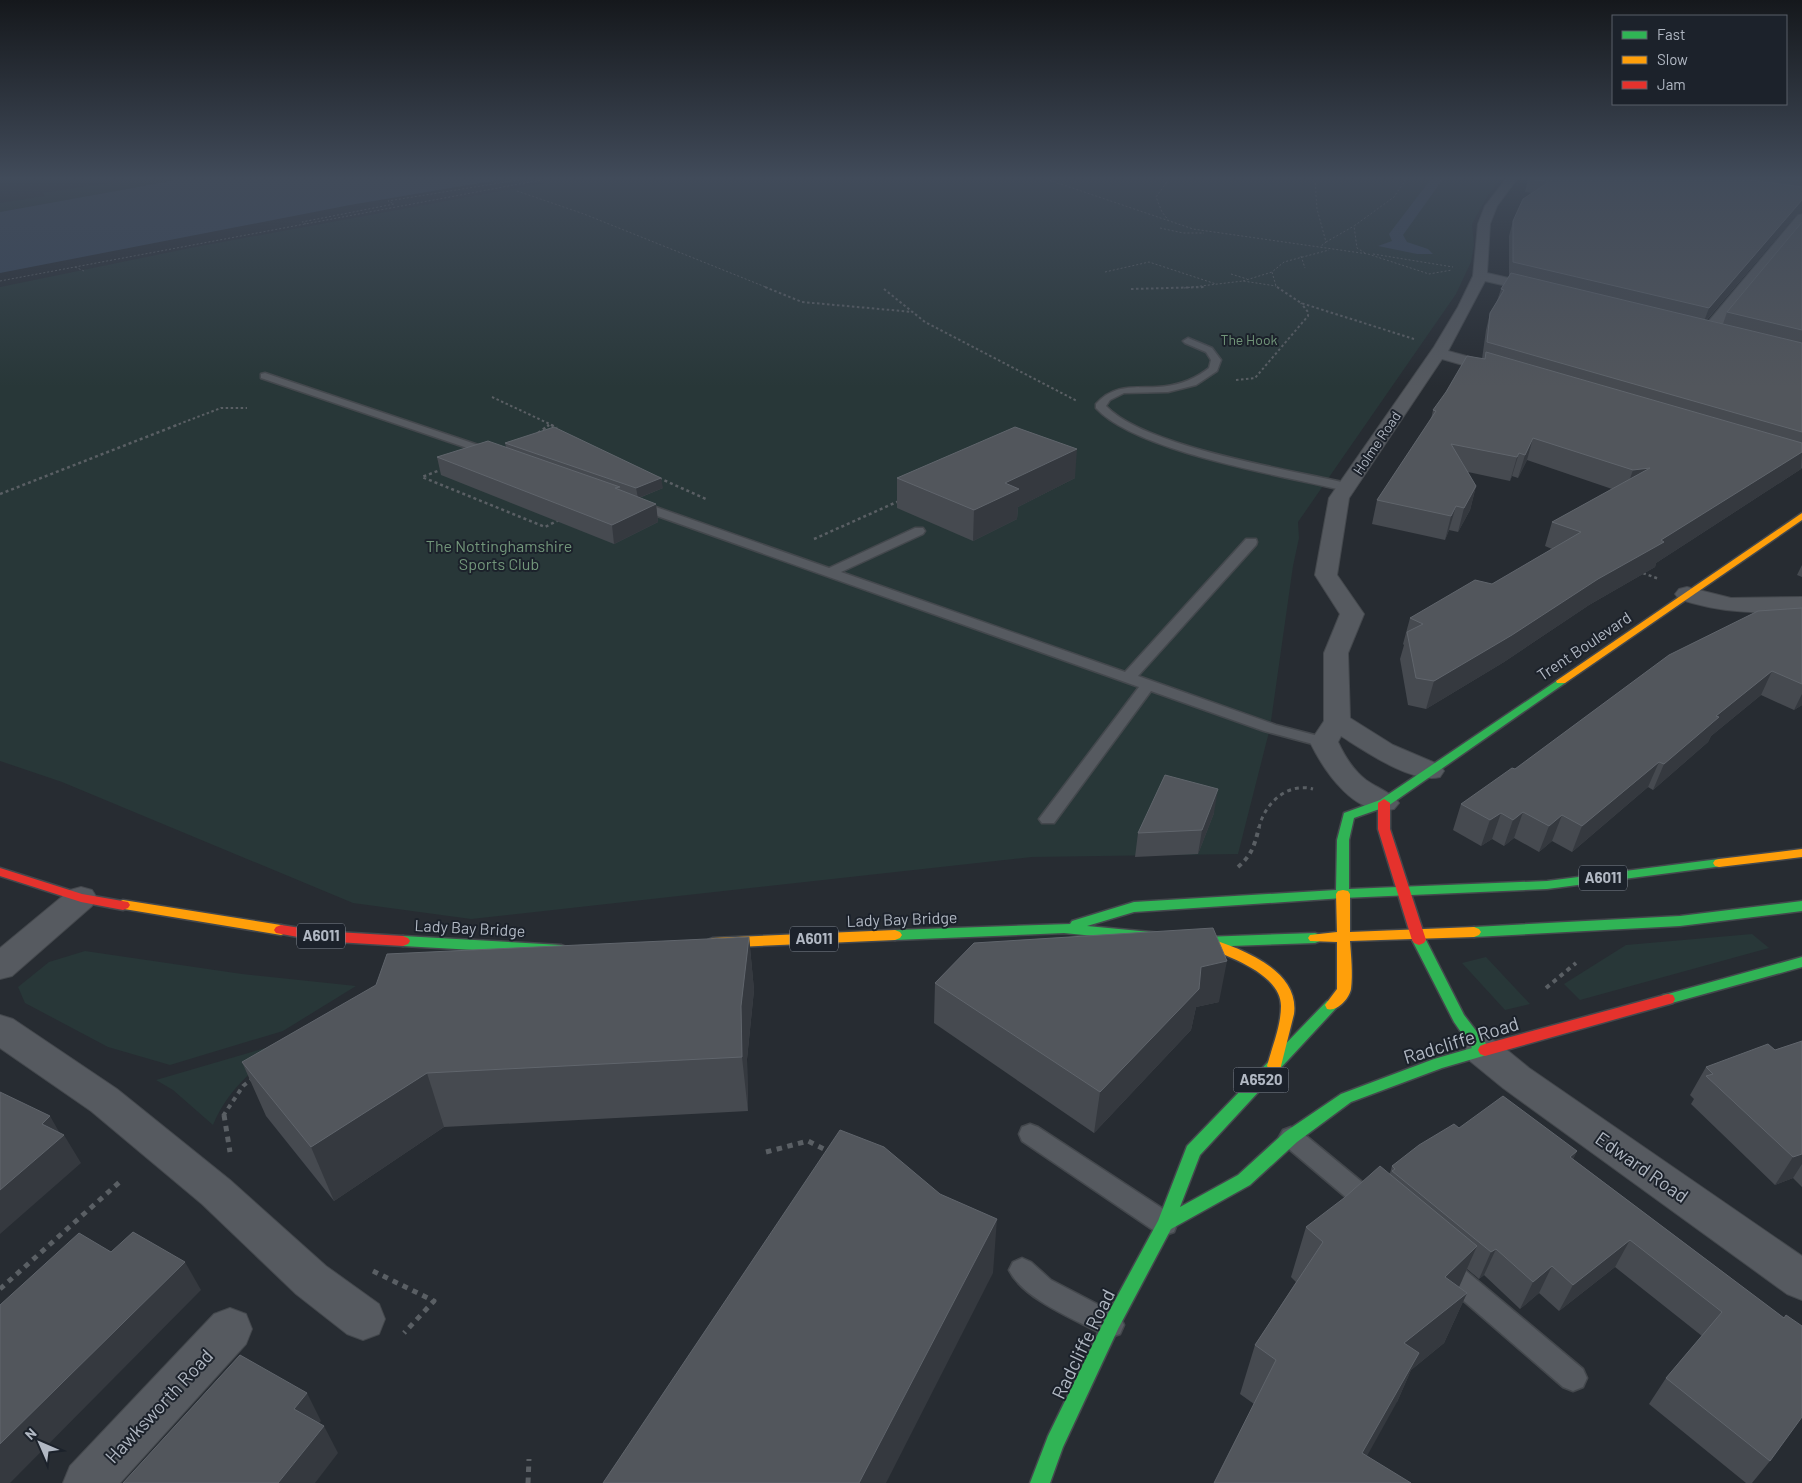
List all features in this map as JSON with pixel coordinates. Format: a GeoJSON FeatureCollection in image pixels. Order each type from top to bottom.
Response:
{"type":"FeatureCollection","features":[{"type":"Feature","properties":{"kind":"main road","name":"Trent Boulevard"},"geometry":{"type":"LineString","coordinates":[[1343,894],[1343,840],[1348,816],[1384,803],[1802,516]]}},
{"type":"Feature","properties":{"kind":"main road"},"geometry":{"type":"LineString","coordinates":[[1384,803],[1384,829],[1415,933],[1459,1018],[1483,1051]]}},
{"type":"Feature","properties":{"kind":"main road","name":"A6011"},"geometry":{"type":"LineString","coordinates":[[1343,894],[1547,885],[1802,853]]}},
{"type":"Feature","properties":{"kind":"main road","name":"Lady Bay Bridge"},"geometry":{"type":"LineString","coordinates":[[0,872],[81,898],[320,936],[575,949]]}},
{"type":"Feature","properties":{"kind":"main road","name":"Lady Bay Bridge"},"geometry":{"type":"LineString","coordinates":[[1064,928],[1134,907],[1343,894]]}},
{"type":"Feature","properties":{"kind":"main road","name":"Radcliffe Road"},"geometry":{"type":"LineString","coordinates":[[1040,1483],[1055,1443],[1111,1325],[1165,1224],[1193,1151],[1275,1066],[1344,990],[1343,894]]}},
{"type":"Feature","properties":{"kind":"main road","name":"A6011"},"geometry":{"type":"LineString","coordinates":[[1343,936],[1602,928],[1765,912],[1802,906]]}},
{"type":"Feature","properties":{"kind":"main road","name":"Lady Bay Bridge"},"geometry":{"type":"LineString","coordinates":[[704,944],[1064,928],[1204,942],[1343,936]]}},
{"type":"Feature","properties":{"kind":"main road"},"geometry":{"type":"LineString","coordinates":[[1204,942],[1248,959],[1272,977],[1286,994],[1288,1004],[1275,1066]]}},
{"type":"Feature","properties":{"kind":"main road","name":"Radcliffe Road"},"geometry":{"type":"LineString","coordinates":[[1165,1224],[1244,1180],[1291,1137],[1346,1098],[1414,1071],[1802,962]]}},
{"type":"Feature","properties":{"kind":"street","name":"Holme Road"},"geometry":{"type":"LineString","coordinates":[[1384,803],[1353,786],[1338,770],[1331,732],[1335,704],[1336,653],[1352,614],[1326,575],[1339,498],[1440,350],[1480,273],[1483,248]]}},
{"type":"Feature","properties":{"kind":"street"},"geometry":{"type":"LineString","coordinates":[[1708,332],[1777,248]]}},
{"type":"Feature","properties":{"kind":"street"},"geometry":{"type":"LineString","coordinates":[[1480,273],[1554,293]]}},
{"type":"Feature","properties":{"kind":"street"},"geometry":{"type":"LineString","coordinates":[[1691,328],[1725,336]]}},
{"type":"Feature","properties":{"kind":"street"},"geometry":{"type":"LineString","coordinates":[[1440,350],[1521,377]]}},
{"type":"Feature","properties":{"kind":"street"},"geometry":{"type":"LineString","coordinates":[[1688,594],[1711,603],[1736,607],[1802,604]]}},
{"type":"Feature","properties":{"kind":"street"},"geometry":{"type":"LineString","coordinates":[[1331,732],[1430,771]]}},
{"type":"Feature","properties":{"kind":"street"},"geometry":{"type":"LineString","coordinates":[[0,967],[81,898]]}},
{"type":"Feature","properties":{"kind":"street"},"geometry":{"type":"LineString","coordinates":[[0,1029],[104,1100],[216,1192],[311,1280],[363,1319]]}},
{"type":"Feature","properties":{"kind":"street","name":"Edward Road"},"geometry":{"type":"LineString","coordinates":[[1483,1051],[1516,1078],[1802,1280]]}},
{"type":"Feature","properties":{"kind":"street","name":"Hawksworth Road"},"geometry":{"type":"LineString","coordinates":[[87,1483],[230,1329]]}},
{"type":"Feature","properties":{"kind":"lane"},"geometry":{"type":"LineString","coordinates":[[1188,341],[1208,350],[1216,360],[1214,369],[1208,374],[1194,383],[1166,390],[1129,389],[1114,393],[1107,396],[1100,406],[1110,417],[1134,430],[1196,452],[1346,487]]}},
{"type":"Feature","properties":{"kind":"lane"},"geometry":{"type":"LineString","coordinates":[[265,376],[501,456]]}},
{"type":"Feature","properties":{"kind":"lane"},"geometry":{"type":"LineString","coordinates":[[612,495],[1270,728],[1331,732]]}},
{"type":"Feature","properties":{"kind":"lane"},"geometry":{"type":"LineString","coordinates":[[830,572],[919,531]]}},
{"type":"Feature","properties":{"kind":"lane"},"geometry":{"type":"LineString","coordinates":[[1128,678],[1251,542]]}},
{"type":"Feature","properties":{"kind":"lane"},"geometry":{"type":"LineString","coordinates":[[1048,819],[1148,685]]}},
{"type":"Feature","properties":{"kind":"lane"},"geometry":{"type":"LineString","coordinates":[[1030,1134],[1165,1224]]}},
{"type":"Feature","properties":{"kind":"lane"},"geometry":{"type":"LineString","coordinates":[[1291,1137],[1390,1220]]}},
{"type":"Feature","properties":{"kind":"lane"},"geometry":{"type":"LineString","coordinates":[[1426,1252],[1573,1378]]}},
{"type":"Feature","properties":{"kind":"lane"},"geometry":{"type":"LineString","coordinates":[[1022,1270],[1042,1288],[1111,1325]]}},
{"type":"Feature","properties":{"kind":"path"},"geometry":{"type":"LineString","coordinates":[[0,281],[177,248]]}},
{"type":"Feature","properties":{"kind":"path"},"geometry":{"type":"LineString","coordinates":[[669,248],[802,302],[913,312]]}},
{"type":"Feature","properties":{"kind":"path"},"geometry":{"type":"LineString","coordinates":[[1322,248],[1458,268],[1480,273]]}},
{"type":"Feature","properties":{"kind":"path"},"geometry":{"type":"LineString","coordinates":[[1357,248],[1368,254],[1429,274],[1439,274],[1458,268]]}},
{"type":"Feature","properties":{"kind":"path"},"geometry":{"type":"LineString","coordinates":[[1131,289],[1180,289],[1243,281],[1272,272],[1284,262],[1332,249]]}},
{"type":"Feature","properties":{"kind":"path"},"geometry":{"type":"LineString","coordinates":[[1301,256],[1305,268]]}},
{"type":"Feature","properties":{"kind":"path"},"geometry":{"type":"LineString","coordinates":[[1105,272],[1149,262],[1218,285]]}},
{"type":"Feature","properties":{"kind":"path"},"geometry":{"type":"LineString","coordinates":[[76,267],[84,271]]}},
{"type":"Feature","properties":{"kind":"path"},"geometry":{"type":"LineString","coordinates":[[1272,272],[1276,286]]}},
{"type":"Feature","properties":{"kind":"path"},"geometry":{"type":"LineString","coordinates":[[1231,274],[1248,279]]}},
{"type":"Feature","properties":{"kind":"path"},"geometry":{"type":"LineString","coordinates":[[1243,281],[1276,286],[1301,303],[1440,350]]}},
{"type":"Feature","properties":{"kind":"path"},"geometry":{"type":"LineString","coordinates":[[884,289],[913,312],[942,331],[1084,404],[1100,406]]}},
{"type":"Feature","properties":{"kind":"path"},"geometry":{"type":"LineString","coordinates":[[1208,374],[1246,380],[1255,378],[1308,316],[1308,312],[1301,303]]}},
{"type":"Feature","properties":{"kind":"path"},"geometry":{"type":"LineString","coordinates":[[492,397],[564,432]]}},
{"type":"Feature","properties":{"kind":"path"},"geometry":{"type":"LineString","coordinates":[[0,494],[222,408],[247,408]]}},
{"type":"Feature","properties":{"kind":"path"},"geometry":{"type":"LineString","coordinates":[[501,456],[550,424]]}},
{"type":"Feature","properties":{"kind":"path"},"geometry":{"type":"LineString","coordinates":[[486,451],[422,477],[545,527],[612,495]]}},
{"type":"Feature","properties":{"kind":"path"},"geometry":{"type":"LineString","coordinates":[[658,478],[709,501]]}},
{"type":"Feature","properties":{"kind":"path"},"geometry":{"type":"LineString","coordinates":[[660,483],[665,481]]}},
{"type":"Feature","properties":{"kind":"path"},"geometry":{"type":"LineString","coordinates":[[811,540],[902,500]]}},
{"type":"Feature","properties":{"kind":"path"},"geometry":{"type":"LineString","coordinates":[[550,517],[559,520]]}},
{"type":"Feature","properties":{"kind":"path"},"geometry":{"type":"LineString","coordinates":[[1209,903],[1208,892],[1222,877],[1242,865],[1254,851],[1258,823],[1265,808],[1276,797],[1303,786]]}},
{"type":"Feature","properties":{"kind":"path"},"geometry":{"type":"LineString","coordinates":[[1546,988],[1579,960]]}},
{"type":"Feature","properties":{"kind":"path"},"geometry":{"type":"LineString","coordinates":[[231,1155],[223,1116],[243,1086],[258,1073]]}},
{"type":"Feature","properties":{"kind":"path"},"geometry":{"type":"LineString","coordinates":[[766,1152],[808,1141],[833,1154]]}},
{"type":"Feature","properties":{"kind":"path"},"geometry":{"type":"LineString","coordinates":[[0,1289],[123,1179]]}},
{"type":"Feature","properties":{"kind":"path"},"geometry":{"type":"LineString","coordinates":[[528,1483],[529,1459]]}},
{"type":"Feature","properties":{"kind":"green space","name":"The Nottinghamshire Sports Club"},"geometry":{"type":"Polygon","coordinates":[[[189,248],[1473,248],[1471,262],[1456,294],[1298,522],[1299,538],[1293,566],[1270,728],[1238,854],[1032,857],[471,919],[353,903],[62,782],[0,761],[0,287],[189,248]]]}},
{"type":"Feature","properties":{"kind":"green space"},"geometry":{"type":"Polygon","coordinates":[[[1752,934],[1769,948],[1580,1000],[1564,984],[1626,945],[1752,934]]]}},
{"type":"Feature","properties":{"kind":"green space"},"geometry":{"type":"Polygon","coordinates":[[[85,951],[242,974],[356,986],[283,1031],[170,1065],[108,1047],[25,1003],[18,987],[49,962],[85,951]]]}},
{"type":"Feature","properties":{"kind":"green space"},"geometry":{"type":"Polygon","coordinates":[[[1486,957],[1530,1004],[1505,1010],[1462,963],[1486,957]]]}},
{"type":"Feature","properties":{"kind":"green space"},"geometry":{"type":"Polygon","coordinates":[[[286,1042],[254,1069],[235,1089],[219,1112],[213,1125],[173,1090],[156,1080],[286,1042]]]}},
{"type":"Feature","properties":{"kind":"water"},"geometry":{"type":"Polygon","coordinates":[[[0,248],[128,248],[0,273],[0,248]]]}},
{"type":"Feature","properties":{"kind":"water"},"geometry":{"type":"Polygon","coordinates":[[[1389,248],[1426,248],[1433,254],[1417,254],[1389,248]]]}},
{"type":"Feature","properties":{"kind":"building"},"geometry":{"type":"Polygon","coordinates":[[[1513,248],[1760,248],[1709,308],[1513,262],[1513,248]]]}},
{"type":"Feature","properties":{"kind":"building"},"geometry":{"type":"Polygon","coordinates":[[[1780,248],[1802,248],[1802,330],[1727,312],[1780,248]]]}},
{"type":"Feature","properties":{"kind":"building"},"geometry":{"type":"Polygon","coordinates":[[[1511,273],[1802,343],[1802,432],[1487,342],[1490,313],[1504,290],[1501,289],[1511,273]]]}},
{"type":"Feature","properties":{"kind":"building"},"geometry":{"type":"Polygon","coordinates":[[[1486,352],[1802,443],[1802,452],[1661,540],[1664,542],[1598,579],[1512,635],[1434,681],[1416,678],[1407,632],[1423,624],[1410,618],[1475,580],[1492,584],[1581,532],[1552,522],[1650,468],[1633,470],[1533,438],[1525,455],[1519,453],[1517,457],[1451,444],[1476,486],[1464,508],[1456,506],[1451,516],[1377,500],[1436,411],[1433,410],[1467,356],[1485,359],[1486,352]]]}},
{"type":"Feature","properties":{"kind":"building"},"geometry":{"type":"Polygon","coordinates":[[[554,427],[661,478],[636,488],[505,443],[554,427]]]}},
{"type":"Feature","properties":{"kind":"building"},"geometry":{"type":"Polygon","coordinates":[[[1015,427],[1077,449],[1005,483],[1019,489],[974,510],[897,478],[1015,427]]]}},
{"type":"Feature","properties":{"kind":"building"},"geometry":{"type":"Polygon","coordinates":[[[488,441],[620,487],[615,488],[656,504],[612,525],[437,457],[488,441]]]}},
{"type":"Feature","properties":{"kind":"building"},"geometry":{"type":"Polygon","coordinates":[[[1802,608],[1802,684],[1772,671],[1716,716],[1719,717],[1664,764],[1659,762],[1582,826],[1562,815],[1549,826],[1523,812],[1513,820],[1501,813],[1490,820],[1461,804],[1512,768],[1515,769],[1669,655],[1758,611],[1802,608]]]}},
{"type":"Feature","properties":{"kind":"building"},"geometry":{"type":"Polygon","coordinates":[[[1165,775],[1218,789],[1202,830],[1138,833],[1165,775]]]}},
{"type":"Feature","properties":{"kind":"building"},"geometry":{"type":"Polygon","coordinates":[[[1213,928],[1227,961],[1201,967],[1199,989],[1100,1092],[935,983],[974,943],[1213,928]]]}},
{"type":"Feature","properties":{"kind":"building"},"geometry":{"type":"Polygon","coordinates":[[[749,937],[741,1006],[742,1057],[427,1073],[311,1147],[242,1062],[376,985],[387,954],[749,937]]]}},
{"type":"Feature","properties":{"kind":"building"},"geometry":{"type":"Polygon","coordinates":[[[1802,1041],[1802,1154],[1793,1157],[1706,1076],[1713,1074],[1706,1067],[1768,1044],[1775,1050],[1802,1041]]]}},
{"type":"Feature","properties":{"kind":"building"},"geometry":{"type":"Polygon","coordinates":[[[0,1092],[50,1116],[42,1124],[64,1135],[0,1190],[0,1092]]]}},
{"type":"Feature","properties":{"kind":"building"},"geometry":{"type":"Polygon","coordinates":[[[1503,1096],[1577,1151],[1570,1157],[1784,1318],[1786,1315],[1802,1326],[1802,1417],[1770,1461],[1666,1378],[1722,1312],[1630,1240],[1573,1285],[1552,1266],[1533,1282],[1496,1249],[1491,1252],[1392,1171],[1395,1169],[1392,1166],[1419,1145],[1454,1124],[1459,1128],[1503,1096]]]}},
{"type":"Feature","properties":{"kind":"building"},"geometry":{"type":"Polygon","coordinates":[[[840,1130],[884,1147],[940,1194],[997,1219],[859,1483],[603,1483],[840,1130]]]}},
{"type":"Feature","properties":{"kind":"building"},"geometry":{"type":"Polygon","coordinates":[[[1380,1166],[1477,1246],[1445,1277],[1467,1293],[1404,1343],[1419,1353],[1362,1453],[1411,1483],[1214,1483],[1276,1360],[1255,1345],[1323,1242],[1306,1227],[1344,1198],[1380,1166]]]}},
{"type":"Feature","properties":{"kind":"building"},"geometry":{"type":"Polygon","coordinates":[[[133,1232],[185,1262],[0,1444],[0,1305],[79,1233],[111,1252],[133,1232]]]}},
{"type":"Feature","properties":{"kind":"building"},"geometry":{"type":"Polygon","coordinates":[[[240,1355],[307,1393],[294,1409],[324,1426],[278,1483],[123,1483],[240,1355]]]}},
{"type":"Feature","properties":{"kind":"traffic: fast"},"geometry":{"type":"LineString","coordinates":[[1343,894],[1343,840],[1348,816],[1384,803],[1561,681]]}},
{"type":"Feature","properties":{"kind":"traffic: fast"},"geometry":{"type":"LineString","coordinates":[[1077,924],[1134,907],[1343,894],[1547,885],[1719,863]]}},
{"type":"Feature","properties":{"kind":"traffic: fast"},"geometry":{"type":"LineString","coordinates":[[1474,932],[1598,927],[1680,921],[1802,906]]}},
{"type":"Feature","properties":{"kind":"traffic: fast"},"geometry":{"type":"LineString","coordinates":[[895,935],[1064,928],[1204,942],[1315,938]]}},
{"type":"Feature","properties":{"kind":"traffic: fast"},"geometry":{"type":"LineString","coordinates":[[1419,940],[1459,1018],[1483,1051]]}},
{"type":"Feature","properties":{"kind":"traffic: fast"},"geometry":{"type":"LineString","coordinates":[[403,941],[561,950]]}},
{"type":"Feature","properties":{"kind":"traffic: fast"},"geometry":{"type":"LineString","coordinates":[[1668,999],[1802,962]]}},
{"type":"Feature","properties":{"kind":"traffic: fast"},"geometry":{"type":"LineString","coordinates":[[1040,1483],[1055,1443],[1112,1323],[1165,1224],[1193,1151],[1332,1005]]}},
{"type":"Feature","properties":{"kind":"traffic: fast"},"geometry":{"type":"LineString","coordinates":[[1165,1224],[1244,1180],[1291,1137],[1346,1098],[1439,1063],[1485,1050]]}},
{"type":"Feature","properties":{"kind":"traffic: slow"},"geometry":{"type":"LineString","coordinates":[[1561,681],[1802,516]]}},
{"type":"Feature","properties":{"kind":"traffic: slow"},"geometry":{"type":"LineString","coordinates":[[1719,863],[1802,853]]}},
{"type":"Feature","properties":{"kind":"traffic: slow"},"geometry":{"type":"LineString","coordinates":[[1332,1005],[1344,990],[1343,894]]}},
{"type":"Feature","properties":{"kind":"traffic: slow"},"geometry":{"type":"LineString","coordinates":[[123,905],[281,930]]}},
{"type":"Feature","properties":{"kind":"traffic: slow"},"geometry":{"type":"LineString","coordinates":[[1315,938],[1474,932]]}},
{"type":"Feature","properties":{"kind":"traffic: slow"},"geometry":{"type":"LineString","coordinates":[[713,943],[895,935]]}},
{"type":"Feature","properties":{"kind":"traffic: slow"},"geometry":{"type":"LineString","coordinates":[[1204,942],[1242,957],[1269,973],[1286,994],[1287,1014],[1275,1066]]}},
{"type":"Feature","properties":{"kind":"traffic: jam"},"geometry":{"type":"LineString","coordinates":[[1384,803],[1384,829],[1419,940]]}},
{"type":"Feature","properties":{"kind":"traffic: jam"},"geometry":{"type":"LineString","coordinates":[[0,872],[81,898],[123,905]]}},
{"type":"Feature","properties":{"kind":"traffic: jam"},"geometry":{"type":"LineString","coordinates":[[281,930],[320,936],[403,941]]}},
{"type":"Feature","properties":{"kind":"traffic: jam"},"geometry":{"type":"LineString","coordinates":[[1485,1050],[1668,999]]}},
{"type":"Feature","properties":{"kind":"park label","name":"The Hook"},"geometry":{"type":"Point","coordinates":[1249,340]}}]}
